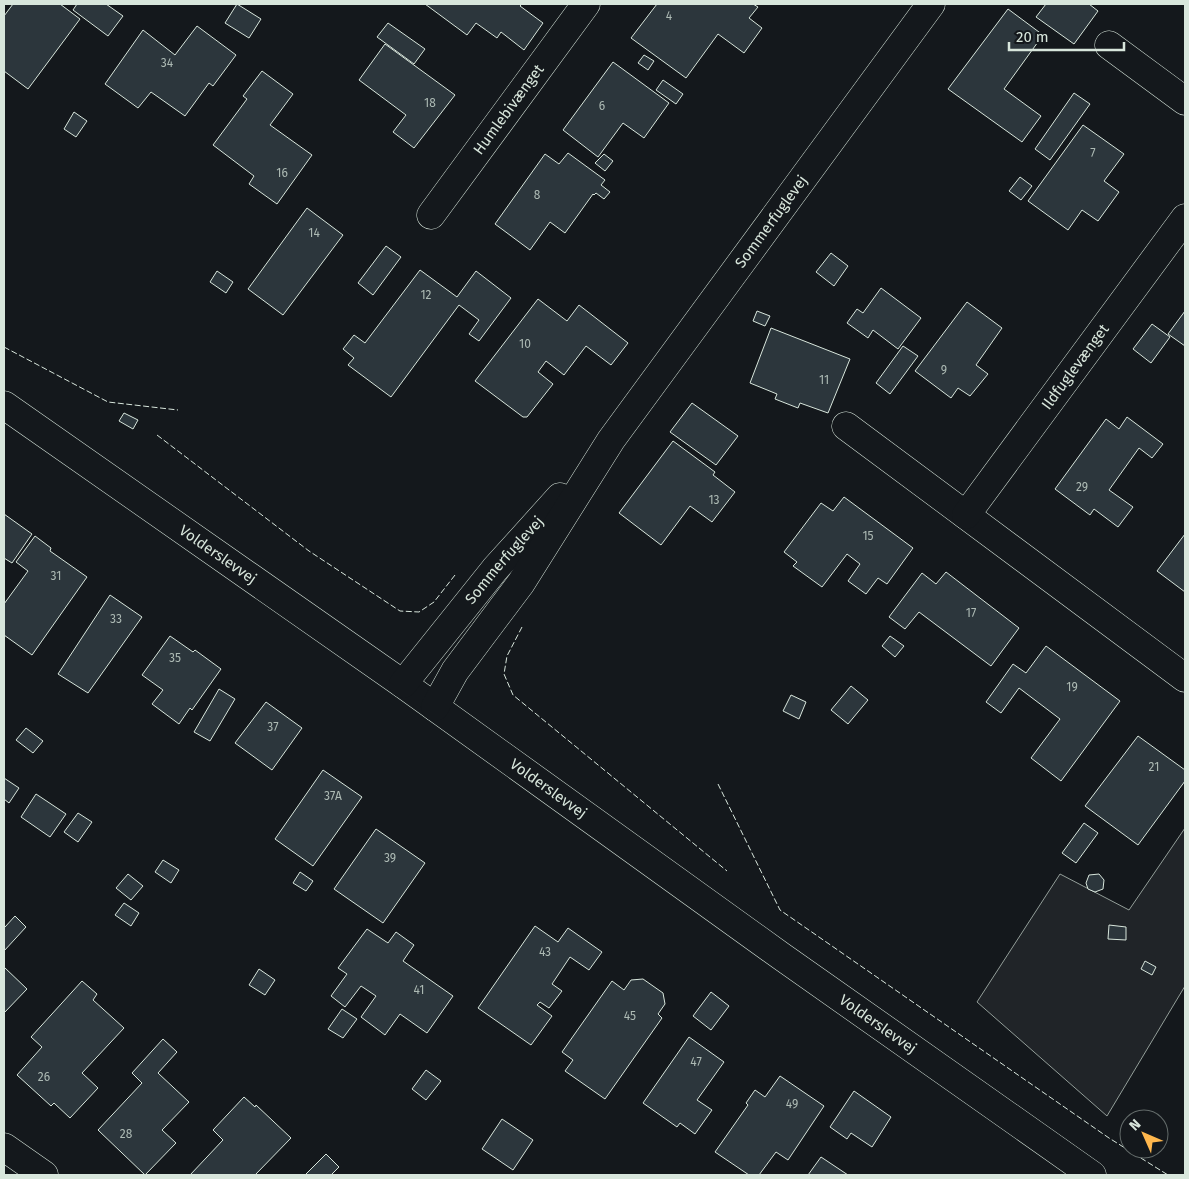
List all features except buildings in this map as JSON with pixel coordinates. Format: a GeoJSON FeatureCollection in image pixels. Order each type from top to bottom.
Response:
{"type":"FeatureCollection","features":[{"type":"Feature","properties":{"kind":"street","name":"Humlebivænget"},"geometry":{"type":"LineString","coordinates":[[431,215],[586,4]]}},
{"type":"Feature","properties":{"kind":"street","name":"Sommerfuglevej"},"geometry":{"type":"LineString","coordinates":[[436,707],[454,671],[521,583],[611,440],[931,4]]}},
{"type":"Feature","properties":{"kind":"street"},"geometry":{"type":"LineString","coordinates":[[1109,45],[1185,101]]}},
{"type":"Feature","properties":{"kind":"street","name":"Ildfuglevænget"},"geometry":{"type":"LineString","coordinates":[[966,515],[1185,218]]}},
{"type":"Feature","properties":{"kind":"street","name":"Volderslevvej"},"geometry":{"type":"LineString","coordinates":[[4,405],[436,707],[781,956],[1092,1175]]}},
{"type":"Feature","properties":{"kind":"street"},"geometry":{"type":"LineString","coordinates":[[846,426],[1185,678]]}},
{"type":"Feature","properties":{"kind":"street","name":"Sommerfuglevej"},"geometry":{"type":"LineString","coordinates":[[403,684],[495,569],[611,440]]}},
{"type":"Feature","properties":{"kind":"street"},"geometry":{"type":"LineString","coordinates":[[4,1147],[44,1175]]}},
{"type":"Feature","properties":{"kind":"shaded area"},"geometry":{"type":"Polygon","coordinates":[[[1185,828],[1185,986],[1107,1116],[977,1002],[1060,874],[1129,910],[1185,828]]]}},
{"type":"Feature","properties":{"kind":"fence"},"geometry":{"type":"LineString","coordinates":[[4,347],[108,402],[178,410]]}},
{"type":"Feature","properties":{"kind":"fence"},"geometry":{"type":"LineString","coordinates":[[157,435],[309,551],[400,611],[419,612],[434,602],[455,575]]}},
{"type":"Feature","properties":{"kind":"fence"},"geometry":{"type":"LineString","coordinates":[[522,627],[507,656],[504,674],[513,695],[727,871]]}},
{"type":"Feature","properties":{"kind":"fence"},"geometry":{"type":"LineString","coordinates":[[718,784],[780,910],[1109,1138],[1168,1175]]}}]}
